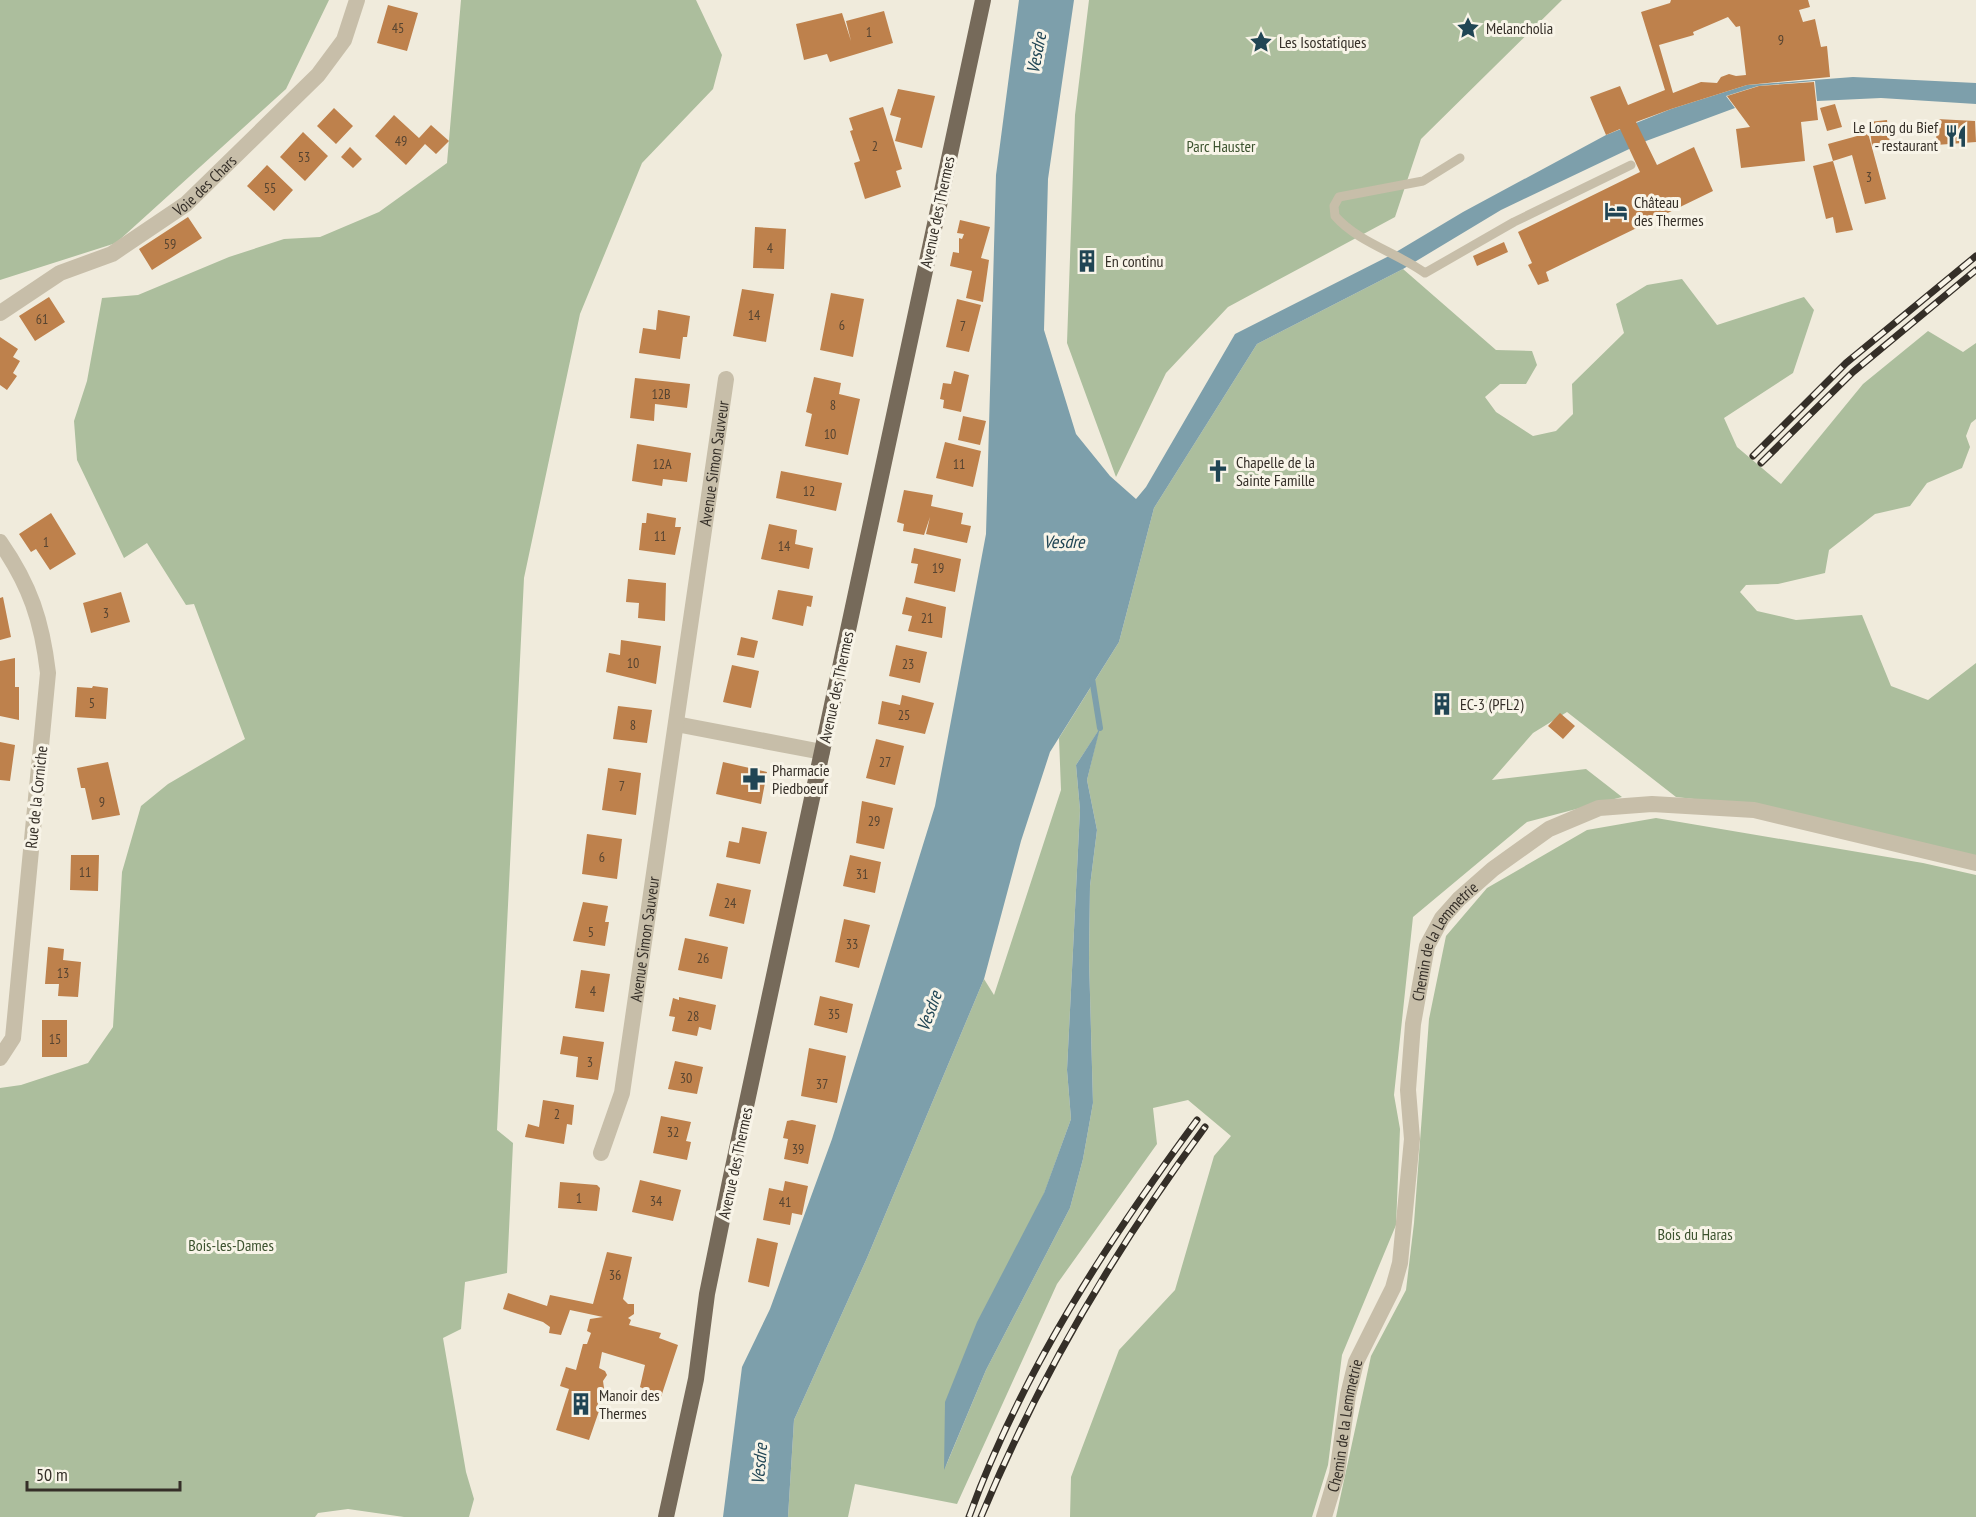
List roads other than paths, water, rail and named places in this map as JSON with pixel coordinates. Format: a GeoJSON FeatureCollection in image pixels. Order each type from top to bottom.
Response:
{"type":"FeatureCollection","features":[{"type":"Feature","properties":{"kind":"main road","name":"Avenue des Thermes"},"geometry":{"type":"LineString","coordinates":[[666,1517],[696,1379],[709,1283],[983,0]]}},
{"type":"Feature","properties":{"kind":"street","name":"Voie des Chars"},"geometry":{"type":"LineString","coordinates":[[0,313],[60,273],[112,254],[186,204],[318,75],[344,40],[357,0]]}},
{"type":"Feature","properties":{"kind":"street","name":"Avenue Simon Sauveur"},"geometry":{"type":"LineString","coordinates":[[601,1153],[622,1093],[726,380]]}},
{"type":"Feature","properties":{"kind":"street","name":"Rue de la Corniche"},"geometry":{"type":"LineString","coordinates":[[0,542],[15,563],[39,616],[48,673],[13,1038],[0,1058]]}},
{"type":"Feature","properties":{"kind":"street"},"geometry":{"type":"LineString","coordinates":[[676,723],[822,752]]}},
{"type":"Feature","properties":{"kind":"street","name":"Chemin de la Lemmetrie"},"geometry":{"type":"LineString","coordinates":[[1324,1517],[1337,1474],[1348,1395],[1356,1362],[1393,1288],[1400,1263],[1412,1139],[1408,1090],[1413,1024],[1427,946],[1442,918],[1459,899],[1493,869],[1549,829],[1599,808],[1652,804],[1754,810],[1976,863]]}},
{"type":"Feature","properties":{"kind":"lane"},"geometry":{"type":"LineString","coordinates":[[1460,158],[1422,181],[1339,197],[1334,206],[1335,216],[1349,232],[1387,250],[1425,273],[1514,222],[1631,165]]}},
{"type":"Feature","properties":{"kind":"water","name":"Vesdre"},"geometry":{"type":"Polygon","coordinates":[[[1019,0],[1074,0],[1048,179],[1044,330],[1076,434],[1110,476],[1136,499],[1146,487],[1235,334],[1391,255],[1463,212],[1606,135],[1671,109],[1747,85],[1853,77],[1976,83],[1976,104],[1881,98],[1817,101],[1815,81],[1758,86],[1726,96],[1735,108],[1646,141],[1501,210],[1403,269],[1257,344],[1154,508],[1119,642],[1050,752],[1021,841],[984,979],[867,1258],[794,1420],[788,1517],[723,1517],[742,1367],[770,1309],[832,1139],[935,806],[986,534],[996,175],[1019,0]]]}},
{"type":"Feature","properties":{"kind":"water"},"geometry":{"type":"Polygon","coordinates":[[[1100,728],[1087,780],[1097,830],[1090,886],[1089,958],[1093,1103],[1083,1159],[1070,1208],[986,1370],[944,1470],[945,1402],[977,1322],[1044,1193],[1071,1119],[1067,1070],[1080,810],[1076,765],[1100,728]]]}},
{"type":"Feature","properties":{"kind":"waterway"},"geometry":{"type":"LineString","coordinates":[[1092,678],[1100,728]]}},
{"type":"Feature","properties":{"kind":"railway"},"geometry":{"type":"LineString","coordinates":[[1753,456],[1846,363],[1976,256]]}},
{"type":"Feature","properties":{"kind":"railway"},"geometry":{"type":"LineString","coordinates":[[1761,463],[1853,372],[1976,270]]}},
{"type":"Feature","properties":{"kind":"railway"},"geometry":{"type":"LineString","coordinates":[[969,1517],[990,1464],[1040,1360],[1099,1261],[1197,1120]]}},
{"type":"Feature","properties":{"kind":"railway"},"geometry":{"type":"LineString","coordinates":[[981,1517],[1028,1414],[1081,1315],[1140,1220],[1205,1127]]}},
{"type":"Feature","properties":{"kind":"place","name":"Melancholia"},"geometry":{"type":"Point","coordinates":[1468,28]}},
{"type":"Feature","properties":{"kind":"place","name":"Les Isostatiques"},"geometry":{"type":"Point","coordinates":[1261,42]}},
{"type":"Feature","properties":{"kind":"place","name":"Le Long du Bief - restaurant"},"geometry":{"type":"Point","coordinates":[1956,136]}},
{"type":"Feature","properties":{"kind":"place","name":"Château des Thermes"},"geometry":{"type":"Point","coordinates":[1616,211]}},
{"type":"Feature","properties":{"kind":"place","name":"En continu"},"geometry":{"type":"Point","coordinates":[1087,261]}},
{"type":"Feature","properties":{"kind":"place","name":"Chapelle de la Sainte Famille"},"geometry":{"type":"Point","coordinates":[1218,471]}},
{"type":"Feature","properties":{"kind":"place","name":"EC-3 (PFL2)"},"geometry":{"type":"Point","coordinates":[1442,704]}},
{"type":"Feature","properties":{"kind":"place","name":"Pharmacie Piedboeuf"},"geometry":{"type":"Point","coordinates":[754,779]}},
{"type":"Feature","properties":{"kind":"place","name":"Manoir des Thermes"},"geometry":{"type":"Point","coordinates":[581,1404]}},
{"type":"Feature","properties":{"kind":"park label","name":"Parc Hauster"},"geometry":{"type":"Point","coordinates":[1221,146]}},
{"type":"Feature","properties":{"kind":"park label","name":"Bois du Haras"},"geometry":{"type":"Point","coordinates":[1695,1234]}},
{"type":"Feature","properties":{"kind":"park label","name":"Bois-les-Dames"},"geometry":{"type":"Point","coordinates":[231,1245]}}]}
